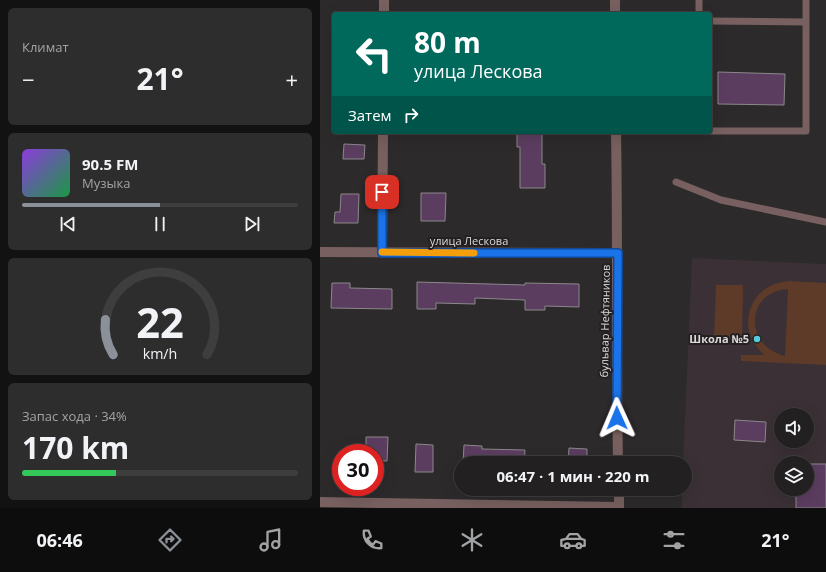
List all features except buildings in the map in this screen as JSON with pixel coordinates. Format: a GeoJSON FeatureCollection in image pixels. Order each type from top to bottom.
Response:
{"type":"FeatureCollection","features":[{"type":"Feature","properties":{"kind":"street"},"geometry":{"type":"LineString","coordinates":[[384,0],[384,12]]}},
{"type":"Feature","properties":{"kind":"street"},"geometry":{"type":"LineString","coordinates":[[615,0],[615,12]]}},
{"type":"Feature","properties":{"kind":"street"},"geometry":{"type":"LineString","coordinates":[[382,253],[383,134]]}},
{"type":"Feature","properties":{"kind":"street","name":"бульвар Нефтяников"},"geometry":{"type":"LineString","coordinates":[[616,134],[618,253],[616,388],[618,456]]}},
{"type":"Feature","properties":{"kind":"street","name":"улица Лескова"},"geometry":{"type":"LineString","coordinates":[[320,252],[618,253]]}},
{"type":"Feature","properties":{"kind":"street"},"geometry":{"type":"LineString","coordinates":[[320,502],[619,507],[619,496]]}},
{"type":"Feature","properties":{"kind":"lane"},"geometry":{"type":"LineString","coordinates":[[699,12],[700,0]]}},
{"type":"Feature","properties":{"kind":"lane"},"geometry":{"type":"LineString","coordinates":[[712,131],[806,131],[806,0]]}},
{"type":"Feature","properties":{"kind":"lane"},"geometry":{"type":"LineString","coordinates":[[712,21],[806,22]]}},
{"type":"Feature","properties":{"kind":"lane"},"geometry":{"type":"LineString","coordinates":[[676,182],[721,200],[826,222]]}},
{"type":"Feature","properties":{"kind":"shaded area","name":"Школа №5"},"geometry":{"type":"Polygon","coordinates":[[[692,258],[826,264],[826,508],[682,508],[682,496],[692,496],[692,456],[683,456],[692,258]]]}},
{"type":"Feature","properties":{"kind":"shaded area"},"geometry":{"type":"Polygon","coordinates":[[[789,281],[826,283],[826,365],[741,361],[741,355],[764,355],[758,349],[749,330],[749,315],[754,301],[758,295],[770,286],[789,281]],[[788,289],[774,292],[764,299],[758,308],[755,320],[756,331],[762,342],[771,350],[785,356],[788,289]]]}},
{"type":"Feature","properties":{"kind":"shaded area"},"geometry":{"type":"Polygon","coordinates":[[[716,285],[743,285],[742,340],[714,339],[716,285]]]}},
{"type":"Feature","properties":{"kind":"slow traffic"},"geometry":{"type":"LineString","coordinates":[[382,252],[474,253]]}},
{"type":"Feature","properties":{"kind":"place","name":"Школа №5"},"geometry":{"type":"Point","coordinates":[757,339]}},
{"type":"Feature","properties":{"kind":"route"},"geometry":{"type":"LineString","coordinates":[[382,192],[382,253],[618,253],[617,418]]}}]}
